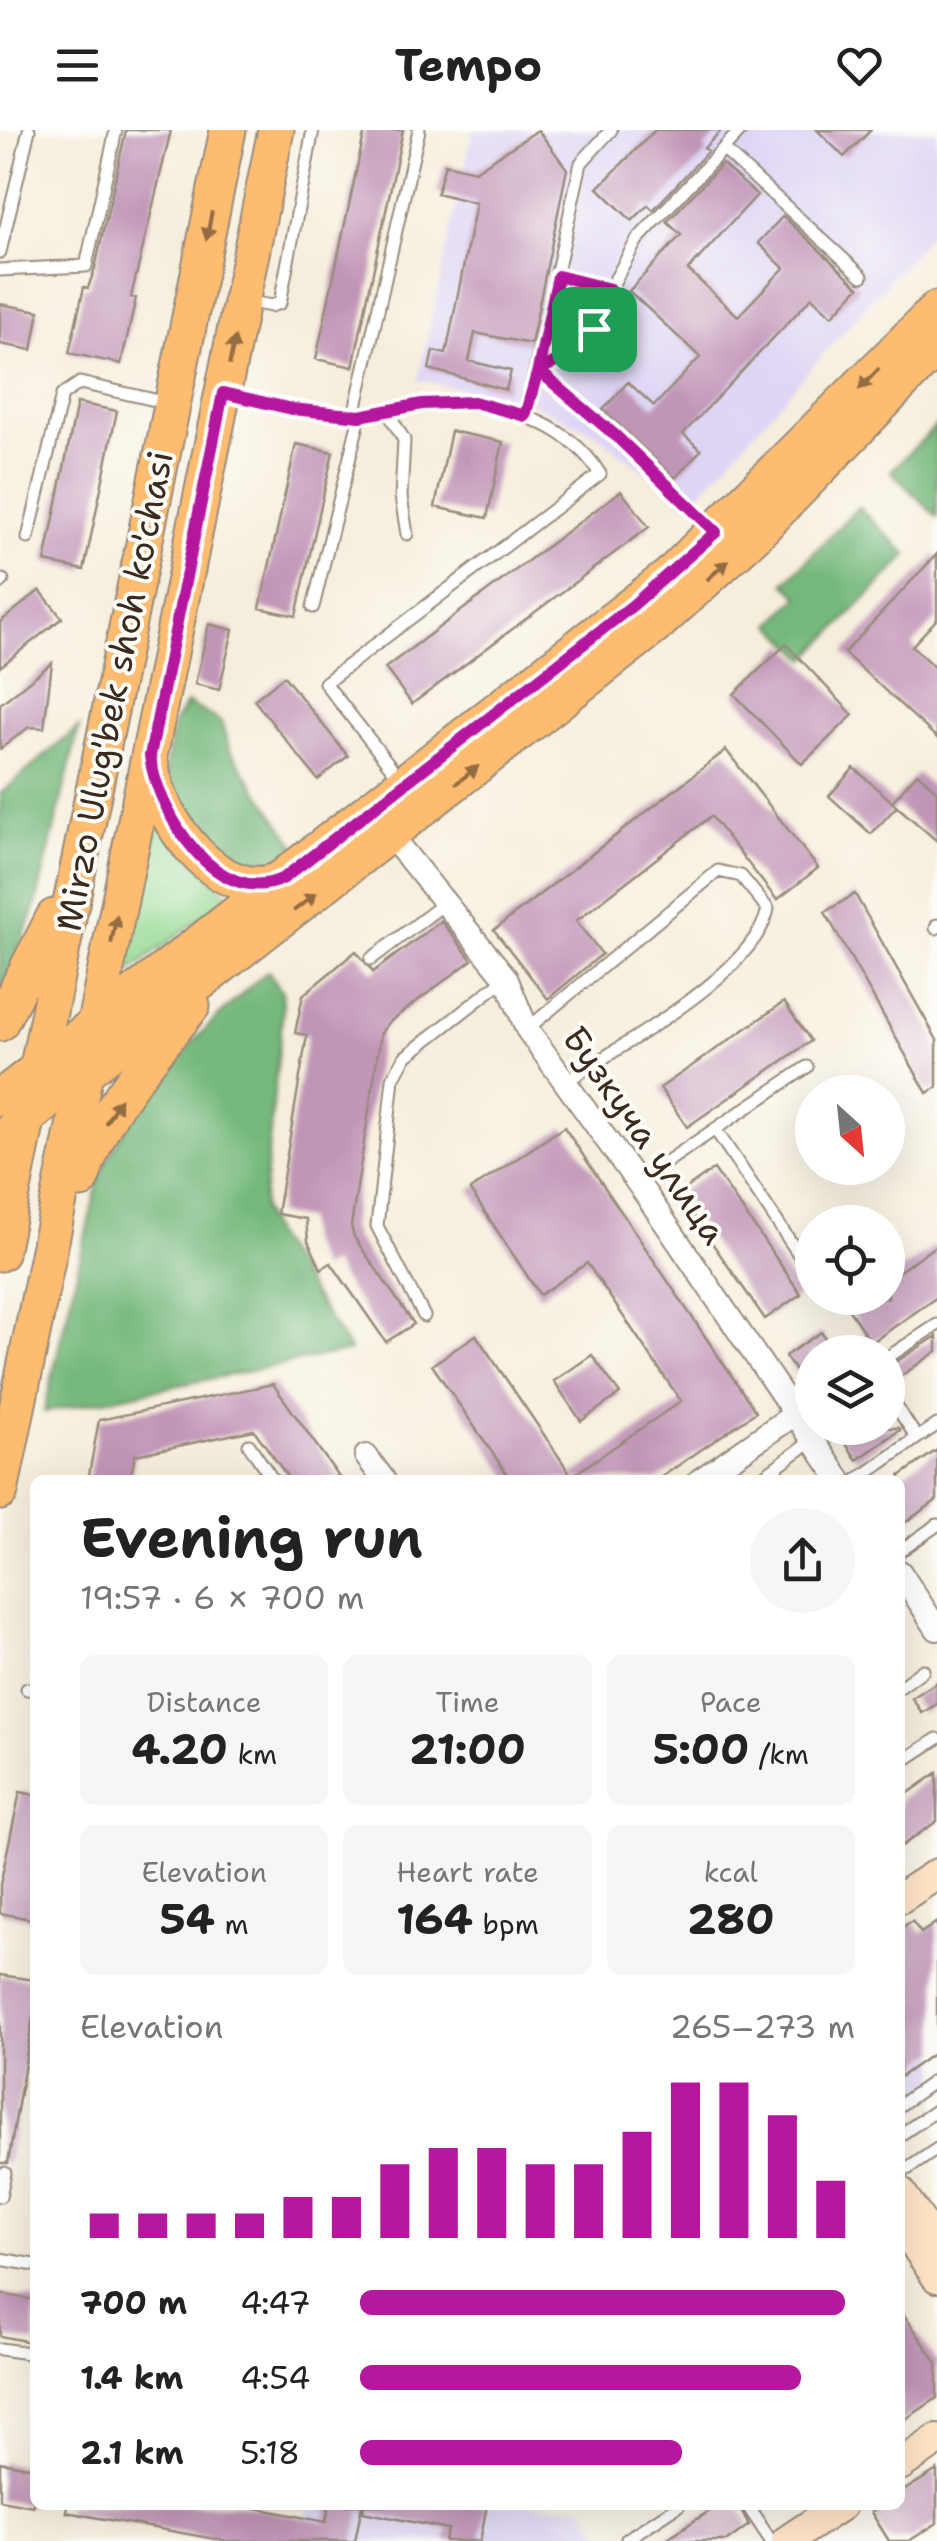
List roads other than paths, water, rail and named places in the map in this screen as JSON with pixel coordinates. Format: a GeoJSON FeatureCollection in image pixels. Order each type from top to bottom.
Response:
{"type":"FeatureCollection","features":[{"type":"Feature","properties":{"kind":"main road","name":"Mirzo Ulug'bek shoh ko'chasi"},"geometry":{"type":"LineString","coordinates":[[37,1069],[228,130]]}},
{"type":"Feature","properties":{"kind":"main road","name":"Mirzo Ulug'bek shoh ko'chasi"},"geometry":{"type":"LineString","coordinates":[[0,1492],[276,130]]}},
{"type":"Feature","properties":{"kind":"main road"},"geometry":{"type":"LineString","coordinates":[[0,1253],[9,1118],[37,1069],[632,606],[716,532],[937,309]]}},
{"type":"Feature","properties":{"kind":"main road"},"geometry":{"type":"LineString","coordinates":[[9,1118],[85,1072],[666,617],[756,535],[937,347]]}},
{"type":"Feature","properties":{"kind":"main road"},"geometry":{"type":"LineString","coordinates":[[172,404],[221,404]]}},
{"type":"Feature","properties":{"kind":"main road"},"geometry":{"type":"LineString","coordinates":[[150,756],[162,804],[193,848],[222,872],[250,886],[284,878]]}},
{"type":"Feature","properties":{"kind":"main road"},"geometry":{"type":"LineString","coordinates":[[0,1022],[80,862]]}},
{"type":"Feature","properties":{"kind":"main road"},"geometry":{"type":"LineString","coordinates":[[0,1506],[38,1369],[89,1155],[123,1094],[228,962]]}},
{"type":"Feature","properties":{"kind":"street","name":"Бузкуча улица"},"geometry":{"type":"LineString","coordinates":[[390,835],[506,978],[527,1029],[795,1414]]}},
{"type":"Feature","properties":{"kind":"street"},"geometry":{"type":"LineString","coordinates":[[707,1475],[795,1414]]}},
{"type":"Feature","properties":{"kind":"street","name":"Бузкуча улица"},"geometry":{"type":"LineString","coordinates":[[816,1445],[837,1475]]}},
{"type":"Feature","properties":{"kind":"street"},"geometry":{"type":"LineString","coordinates":[[366,1456],[380,1475]]}},
{"type":"Feature","properties":{"kind":"street"},"geometry":{"type":"LineString","coordinates":[[905,1580],[937,1629]]}},
{"type":"Feature","properties":{"kind":"street"},"geometry":{"type":"LineString","coordinates":[[905,1895],[937,1874]]}},
{"type":"Feature","properties":{"kind":"street"},"geometry":{"type":"LineString","coordinates":[[905,2199],[937,2246]]}},
{"type":"Feature","properties":{"kind":"street"},"geometry":{"type":"LineString","coordinates":[[905,2229],[937,2277]]}},
{"type":"Feature","properties":{"kind":"street"},"geometry":{"type":"LineString","coordinates":[[905,2462],[937,2440]]}},
{"type":"Feature","properties":{"kind":"street"},"geometry":{"type":"LineString","coordinates":[[787,2541],[834,2510]]}},
{"type":"Feature","properties":{"kind":"lane"},"geometry":{"type":"LineString","coordinates":[[0,252],[29,130]]}},
{"type":"Feature","properties":{"kind":"lane"},"geometry":{"type":"LineString","coordinates":[[0,270],[86,266],[116,130]]}},
{"type":"Feature","properties":{"kind":"lane"},"geometry":{"type":"LineString","coordinates":[[242,300],[280,303],[313,130]]}},
{"type":"Feature","properties":{"kind":"lane"},"geometry":{"type":"LineString","coordinates":[[313,607],[419,130]]}},
{"type":"Feature","properties":{"kind":"lane"},"geometry":{"type":"LineString","coordinates":[[525,416],[581,162],[611,130]]}},
{"type":"Feature","properties":{"kind":"lane"},"geometry":{"type":"LineString","coordinates":[[538,370],[576,353],[594,329],[637,240],[741,130]]}},
{"type":"Feature","properties":{"kind":"lane"},"geometry":{"type":"LineString","coordinates":[[723,149],[862,276]]}},
{"type":"Feature","properties":{"kind":"lane"},"geometry":{"type":"LineString","coordinates":[[558,276],[610,289]]}},
{"type":"Feature","properties":{"kind":"lane"},"geometry":{"type":"LineString","coordinates":[[538,370],[616,436],[716,532]]}},
{"type":"Feature","properties":{"kind":"lane"},"geometry":{"type":"LineString","coordinates":[[28,538],[62,395],[80,383],[172,404]]}},
{"type":"Feature","properties":{"kind":"lane"},"geometry":{"type":"LineString","coordinates":[[221,404],[357,415],[422,404],[474,402],[525,416],[584,449],[600,474],[324,682],[405,784]]}},
{"type":"Feature","properties":{"kind":"lane"},"geometry":{"type":"LineString","coordinates":[[388,412],[404,440],[401,497],[407,534]]}},
{"type":"Feature","properties":{"kind":"lane"},"geometry":{"type":"LineString","coordinates":[[527,1029],[718,871],[741,876],[768,909],[759,935],[725,975],[564,1083]]}},
{"type":"Feature","properties":{"kind":"lane"},"geometry":{"type":"LineString","coordinates":[[371,959],[446,903]]}},
{"type":"Feature","properties":{"kind":"lane"},"geometry":{"type":"LineString","coordinates":[[424,1316],[378,1226],[394,1078],[405,1057],[506,978]]}},
{"type":"Feature","properties":{"kind":"lane"},"geometry":{"type":"LineString","coordinates":[[637,1182],[807,1066]]}},
{"type":"Feature","properties":{"kind":"lane"},"geometry":{"type":"LineString","coordinates":[[715,1130],[795,1249]]}},
{"type":"Feature","properties":{"kind":"lane"},"geometry":{"type":"LineString","coordinates":[[905,1346],[937,1325]]}},
{"type":"Feature","properties":{"kind":"lane"},"geometry":{"type":"LineString","coordinates":[[905,1420],[917,1438]]}},
{"type":"Feature","properties":{"kind":"lane"},"geometry":{"type":"LineString","coordinates":[[863,1475],[937,1425]]}},
{"type":"Feature","properties":{"kind":"lane"},"geometry":{"type":"LineString","coordinates":[[765,1475],[806,1445]]}},
{"type":"Feature","properties":{"kind":"lane"},"geometry":{"type":"LineString","coordinates":[[249,1446],[269,1475]]}},
{"type":"Feature","properties":{"kind":"lane"},"geometry":{"type":"LineString","coordinates":[[905,1547],[937,1525]]}},
{"type":"Feature","properties":{"kind":"lane"},"geometry":{"type":"LineString","coordinates":[[905,1683],[923,1670]]}},
{"type":"Feature","properties":{"kind":"lane"},"geometry":{"type":"LineString","coordinates":[[905,1760],[937,1740]]}},
{"type":"Feature","properties":{"kind":"lane"},"geometry":{"type":"LineString","coordinates":[[905,2101],[937,2079]]}},
{"type":"Feature","properties":{"kind":"lane"},"geometry":{"type":"LineString","coordinates":[[905,2132],[937,2110]]}},
{"type":"Feature","properties":{"kind":"lane"},"geometry":{"type":"LineString","coordinates":[[905,2170],[937,2148]]}},
{"type":"Feature","properties":{"kind":"lane"},"geometry":{"type":"LineString","coordinates":[[0,2196],[5,2173]]}},
{"type":"Feature","properties":{"kind":"lane"},"geometry":{"type":"LineString","coordinates":[[0,2259],[30,2264]]}},
{"type":"Feature","properties":{"kind":"lane"},"geometry":{"type":"LineString","coordinates":[[0,2349],[30,2353]]}},
{"type":"Feature","properties":{"kind":"lane"},"geometry":{"type":"LineString","coordinates":[[627,2539],[671,2510]]}},
{"type":"Feature","properties":{"kind":"lane"},"geometry":{"type":"LineString","coordinates":[[750,2510],[771,2541]]}}]}
